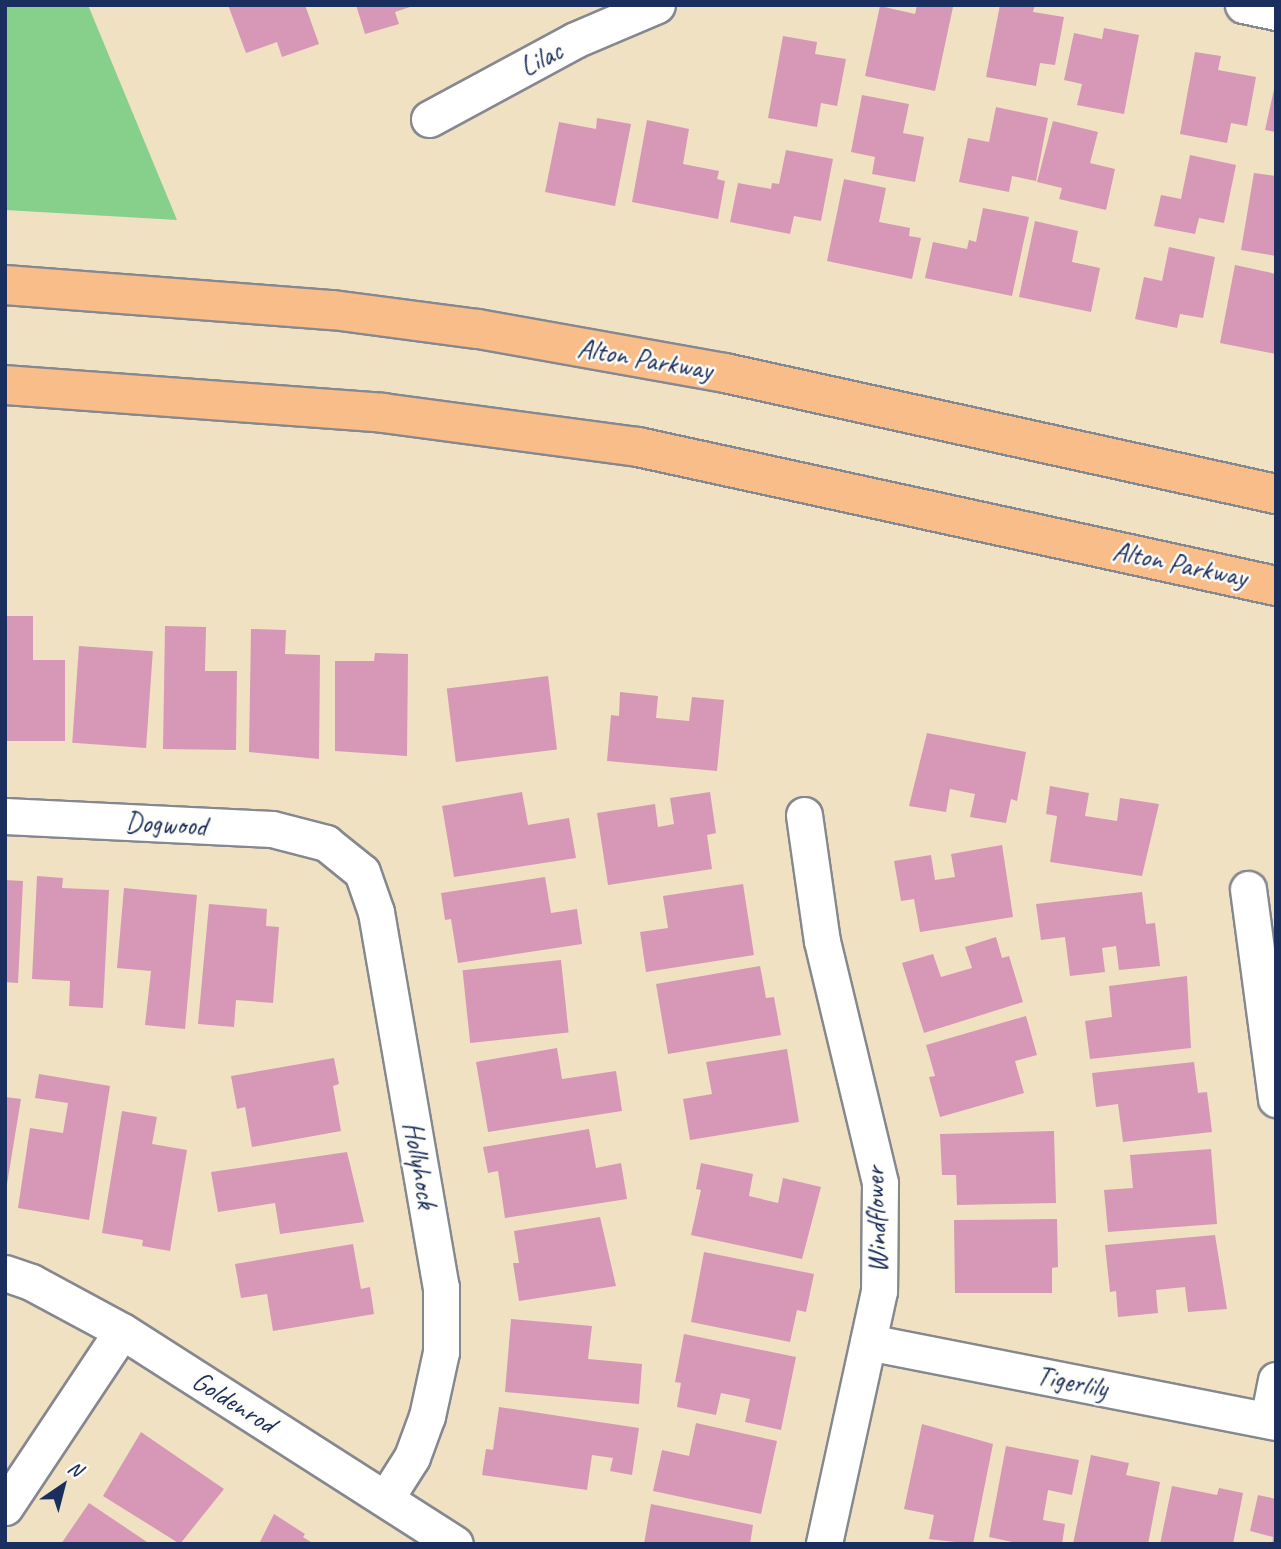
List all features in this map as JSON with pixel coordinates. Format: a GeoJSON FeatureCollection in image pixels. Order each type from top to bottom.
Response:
{"type":"FeatureCollection","features":[{"type":"Feature","properties":{"kind":"main road","name":"Alton Parkway"},"geometry":{"type":"LineString","coordinates":[[5,285],[293,306],[478,329],[725,373],[1276,494]]}},
{"type":"Feature","properties":{"kind":"main road","name":"Alton Parkway"},"geometry":{"type":"LineString","coordinates":[[5,385],[383,413],[638,447],[1276,586]]}},
{"type":"Feature","properties":{"kind":"street","name":"Lilac"},"geometry":{"type":"LineString","coordinates":[[429,119],[575,40],[657,5]]}},
{"type":"Feature","properties":{"kind":"street"},"geometry":{"type":"LineString","coordinates":[[1242,5],[1276,12]]}},
{"type":"Feature","properties":{"kind":"street","name":"Windflower"},"geometry":{"type":"LineString","coordinates":[[804,814],[822,941],[880,1183],[878,1291],[824,1544]]}},
{"type":"Feature","properties":{"kind":"street","name":"Dogwood"},"geometry":{"type":"LineString","coordinates":[[5,816],[272,830],[326,843]]}},
{"type":"Feature","properties":{"kind":"street","name":"Hollyhock"},"geometry":{"type":"LineString","coordinates":[[326,843],[362,872],[376,912],[441,1287],[441,1352],[427,1416],[412,1457],[386,1498]]}},
{"type":"Feature","properties":{"kind":"street"},"geometry":{"type":"LineString","coordinates":[[1248,889],[1276,1099]]}},
{"type":"Feature","properties":{"kind":"street","name":"Goldenrod"},"geometry":{"type":"LineString","coordinates":[[5,1273],[31,1282],[122,1331],[456,1544]]}},
{"type":"Feature","properties":{"kind":"street"},"geometry":{"type":"LineString","coordinates":[[5,1507],[122,1331]]}},
{"type":"Feature","properties":{"kind":"street","name":"Tigerlily"},"geometry":{"type":"LineString","coordinates":[[868,1342],[1272,1421]]}},
{"type":"Feature","properties":{"kind":"street"},"geometry":{"type":"LineString","coordinates":[[1272,1421],[1276,1380]]}},
{"type":"Feature","properties":{"kind":"green space"},"geometry":{"type":"Polygon","coordinates":[[[5,5],[88,5],[177,220],[5,210],[5,5]]]}},
{"type":"Feature","properties":{"kind":"building"},"geometry":{"type":"Polygon","coordinates":[[[228,5],[305,5],[319,44],[282,57],[277,42],[246,53],[228,5]]]}},
{"type":"Feature","properties":{"kind":"building"},"geometry":{"type":"Polygon","coordinates":[[[356,5],[413,6],[395,12],[399,24],[365,34],[356,5]]]}},
{"type":"Feature","properties":{"kind":"building"},"geometry":{"type":"Polygon","coordinates":[[[917,5],[953,7],[935,91],[865,76],[880,6],[915,14],[917,5]]]}},
{"type":"Feature","properties":{"kind":"building"},"geometry":{"type":"Polygon","coordinates":[[[1000,5],[1035,5],[1033,12],[1064,17],[1055,65],[1040,63],[1036,86],[986,77],[1000,5]]]}},
{"type":"Feature","properties":{"kind":"building"},"geometry":{"type":"Polygon","coordinates":[[[1104,28],[1139,35],[1124,114],[1077,105],[1082,84],[1064,80],[1074,33],[1102,39],[1104,28]]]}},
{"type":"Feature","properties":{"kind":"building"},"geometry":{"type":"Polygon","coordinates":[[[783,36],[817,42],[815,54],[846,59],[837,106],[821,103],[817,127],[768,118],[783,36]]]}},
{"type":"Feature","properties":{"kind":"building"},"geometry":{"type":"Polygon","coordinates":[[[1195,52],[1221,56],[1218,70],[1256,77],[1247,126],[1231,123],[1227,143],[1180,134],[1195,52]]]}},
{"type":"Feature","properties":{"kind":"building"},"geometry":{"type":"Polygon","coordinates":[[[1276,85],[1276,132],[1265,130],[1276,85]]]}},
{"type":"Feature","properties":{"kind":"building"},"geometry":{"type":"Polygon","coordinates":[[[862,95],[909,104],[903,133],[924,137],[915,182],[872,174],[875,157],[851,152],[862,95]]]}},
{"type":"Feature","properties":{"kind":"building"},"geometry":{"type":"Polygon","coordinates":[[[996,107],[1048,118],[1036,181],[1012,176],[1009,192],[959,182],[968,138],[989,142],[996,107]]]}},
{"type":"Feature","properties":{"kind":"building"},"geometry":{"type":"Polygon","coordinates":[[[597,118],[631,124],[615,206],[545,192],[559,122],[596,129],[597,118]]]}},
{"type":"Feature","properties":{"kind":"building"},"geometry":{"type":"Polygon","coordinates":[[[647,120],[689,129],[683,164],[719,171],[717,179],[725,181],[718,219],[632,202],[647,120]]]}},
{"type":"Feature","properties":{"kind":"building"},"geometry":{"type":"Polygon","coordinates":[[[1053,121],[1098,132],[1090,163],[1115,169],[1106,210],[1059,199],[1062,188],[1037,182],[1053,121]]]}},
{"type":"Feature","properties":{"kind":"building"},"geometry":{"type":"Polygon","coordinates":[[[786,150],[833,159],[821,221],[794,216],[790,234],[730,222],[738,183],[771,189],[772,183],[779,184],[786,150]]]}},
{"type":"Feature","properties":{"kind":"building"},"geometry":{"type":"Polygon","coordinates":[[[1190,155],[1236,165],[1224,223],[1199,218],[1195,234],[1154,226],[1161,195],[1181,199],[1190,155]]]}},
{"type":"Feature","properties":{"kind":"building"},"geometry":{"type":"Polygon","coordinates":[[[1254,173],[1276,176],[1276,256],[1241,250],[1254,173]]]}},
{"type":"Feature","properties":{"kind":"building"},"geometry":{"type":"Polygon","coordinates":[[[844,179],[886,188],[879,222],[910,228],[909,236],[921,238],[912,279],[827,261],[844,179]]]}},
{"type":"Feature","properties":{"kind":"building"},"geometry":{"type":"Polygon","coordinates":[[[983,208],[1029,217],[1012,296],[925,278],[933,242],[967,249],[969,240],[976,242],[983,208]]]}},
{"type":"Feature","properties":{"kind":"building"},"geometry":{"type":"Polygon","coordinates":[[[1035,221],[1078,231],[1072,262],[1100,268],[1091,312],[1019,297],[1035,221]]]}},
{"type":"Feature","properties":{"kind":"building"},"geometry":{"type":"Polygon","coordinates":[[[1169,247],[1215,257],[1203,318],[1180,314],[1177,328],[1135,319],[1144,277],[1162,281],[1169,247]]]}},
{"type":"Feature","properties":{"kind":"building"},"geometry":{"type":"Polygon","coordinates":[[[1235,265],[1276,274],[1276,354],[1220,343],[1235,265]]]}},
{"type":"Feature","properties":{"kind":"building"},"geometry":{"type":"Polygon","coordinates":[[[5,616],[33,616],[33,660],[65,660],[65,741],[5,741],[5,616]]]}},
{"type":"Feature","properties":{"kind":"building"},"geometry":{"type":"Polygon","coordinates":[[[165,626],[206,627],[205,671],[237,671],[236,750],[163,749],[165,626]]]}},
{"type":"Feature","properties":{"kind":"building"},"geometry":{"type":"Polygon","coordinates":[[[251,629],[286,630],[285,654],[320,655],[319,759],[249,752],[251,629]]]}},
{"type":"Feature","properties":{"kind":"building"},"geometry":{"type":"Polygon","coordinates":[[[79,646],[153,651],[146,748],[72,743],[79,646]]]}},
{"type":"Feature","properties":{"kind":"building"},"geometry":{"type":"Polygon","coordinates":[[[375,653],[408,654],[407,756],[335,751],[335,661],[374,661],[375,653]]]}},
{"type":"Feature","properties":{"kind":"building"},"geometry":{"type":"Polygon","coordinates":[[[548,676],[557,749],[456,762],[447,688],[548,676]]]}},
{"type":"Feature","properties":{"kind":"building"},"geometry":{"type":"Polygon","coordinates":[[[620,692],[658,696],[656,718],[689,721],[692,697],[724,700],[717,771],[607,761],[611,715],[619,716],[620,692]]]}},
{"type":"Feature","properties":{"kind":"building"},"geometry":{"type":"Polygon","coordinates":[[[927,733],[1026,752],[1017,801],[1011,799],[1006,823],[970,817],[975,794],[950,789],[946,812],[909,806],[927,733]]]}},
{"type":"Feature","properties":{"kind":"building"},"geometry":{"type":"Polygon","coordinates":[[[1050,786],[1089,793],[1085,816],[1117,821],[1120,798],[1159,804],[1142,876],[1050,862],[1057,816],[1046,814],[1050,786]]]}},
{"type":"Feature","properties":{"kind":"building"},"geometry":{"type":"Polygon","coordinates":[[[522,792],[528,825],[569,818],[576,858],[454,877],[442,806],[522,792]]]}},
{"type":"Feature","properties":{"kind":"building"},"geometry":{"type":"Polygon","coordinates":[[[710,792],[716,833],[707,835],[712,869],[608,885],[597,813],[655,804],[658,827],[674,824],[670,798],[710,792]]]}},
{"type":"Feature","properties":{"kind":"building"},"geometry":{"type":"Polygon","coordinates":[[[1002,845],[1013,917],[920,932],[914,899],[901,901],[894,861],[931,855],[935,880],[955,877],[951,854],[1002,845]]]}},
{"type":"Feature","properties":{"kind":"building"},"geometry":{"type":"Polygon","coordinates":[[[37,876],[63,878],[62,888],[109,890],[103,1008],[69,1006],[70,981],[32,979],[37,876]]]}},
{"type":"Feature","properties":{"kind":"building"},"geometry":{"type":"Polygon","coordinates":[[[545,877],[551,913],[577,909],[582,944],[458,963],[451,919],[445,920],[441,893],[545,877]]]}},
{"type":"Feature","properties":{"kind":"building"},"geometry":{"type":"Polygon","coordinates":[[[5,880],[23,881],[18,983],[5,982],[5,880]]]}},
{"type":"Feature","properties":{"kind":"building"},"geometry":{"type":"Polygon","coordinates":[[[743,884],[754,955],[646,972],[640,932],[668,928],[663,896],[743,884]]]}},
{"type":"Feature","properties":{"kind":"building"},"geometry":{"type":"Polygon","coordinates":[[[124,888],[197,895],[185,1029],[145,1025],[151,971],[117,968],[124,888]]]}},
{"type":"Feature","properties":{"kind":"building"},"geometry":{"type":"Polygon","coordinates":[[[1142,892],[1146,924],[1155,923],[1160,966],[1119,970],[1116,946],[1102,948],[1105,972],[1070,976],[1065,937],[1041,940],[1036,904],[1142,892]]]}},
{"type":"Feature","properties":{"kind":"building"},"geometry":{"type":"Polygon","coordinates":[[[209,904],[267,909],[266,926],[279,927],[273,1003],[236,1000],[234,1027],[198,1024],[209,904]]]}},
{"type":"Feature","properties":{"kind":"building"},"geometry":{"type":"Polygon","coordinates":[[[996,937],[1002,958],[1009,956],[1023,1002],[924,1033],[902,963],[933,954],[941,977],[972,968],[965,947],[996,937]]]}},
{"type":"Feature","properties":{"kind":"building"},"geometry":{"type":"Polygon","coordinates":[[[561,960],[569,1033],[470,1043],[463,970],[561,960]]]}},
{"type":"Feature","properties":{"kind":"building"},"geometry":{"type":"Polygon","coordinates":[[[760,966],[766,998],[774,997],[781,1035],[668,1054],[656,984],[760,966]]]}},
{"type":"Feature","properties":{"kind":"building"},"geometry":{"type":"Polygon","coordinates":[[[1187,976],[1191,1048],[1090,1059],[1085,1021],[1112,1017],[1109,986],[1187,976]]]}},
{"type":"Feature","properties":{"kind":"building"},"geometry":{"type":"Polygon","coordinates":[[[1026,1016],[1037,1055],[1015,1061],[1024,1093],[940,1117],[929,1077],[935,1076],[926,1045],[1026,1016]]]}},
{"type":"Feature","properties":{"kind":"building"},"geometry":{"type":"Polygon","coordinates":[[[557,1048],[562,1079],[616,1071],[622,1111],[488,1132],[476,1062],[557,1048]]]}},
{"type":"Feature","properties":{"kind":"building"},"geometry":{"type":"Polygon","coordinates":[[[787,1049],[799,1122],[690,1140],[683,1099],[712,1094],[706,1062],[787,1049]]]}},
{"type":"Feature","properties":{"kind":"building"},"geometry":{"type":"Polygon","coordinates":[[[334,1058],[339,1084],[333,1086],[341,1131],[252,1147],[245,1107],[237,1109],[231,1076],[334,1058]]]}},
{"type":"Feature","properties":{"kind":"building"},"geometry":{"type":"Polygon","coordinates":[[[1194,1062],[1198,1093],[1207,1092],[1212,1132],[1123,1142],[1118,1104],[1096,1107],[1092,1073],[1194,1062]]]}},
{"type":"Feature","properties":{"kind":"building"},"geometry":{"type":"Polygon","coordinates":[[[39,1074],[110,1086],[89,1220],[18,1208],[30,1128],[63,1133],[68,1103],[35,1098],[39,1074]]]}},
{"type":"Feature","properties":{"kind":"building"},"geometry":{"type":"Polygon","coordinates":[[[5,1097],[21,1099],[7,1184],[5,1184],[5,1097]]]}},
{"type":"Feature","properties":{"kind":"building"},"geometry":{"type":"Polygon","coordinates":[[[122,1111],[157,1117],[152,1144],[187,1150],[170,1251],[142,1246],[143,1240],[102,1233],[122,1111]]]}},
{"type":"Feature","properties":{"kind":"building"},"geometry":{"type":"Polygon","coordinates":[[[589,1129],[596,1168],[621,1163],[627,1199],[505,1218],[498,1171],[488,1173],[483,1147],[589,1129]]]}},
{"type":"Feature","properties":{"kind":"building"},"geometry":{"type":"Polygon","coordinates":[[[1054,1131],[1056,1203],[957,1205],[956,1175],[942,1175],[940,1134],[1054,1131]]]}},
{"type":"Feature","properties":{"kind":"building"},"geometry":{"type":"Polygon","coordinates":[[[1211,1149],[1217,1224],[1108,1232],[1104,1190],[1133,1188],[1130,1155],[1211,1149]]]}},
{"type":"Feature","properties":{"kind":"building"},"geometry":{"type":"Polygon","coordinates":[[[347,1152],[364,1222],[280,1234],[275,1203],[218,1212],[211,1172],[347,1152]]]}},
{"type":"Feature","properties":{"kind":"building"},"geometry":{"type":"Polygon","coordinates":[[[701,1163],[753,1174],[749,1196],[778,1203],[783,1178],[821,1187],[802,1259],[691,1235],[701,1190],[696,1189],[701,1163]]]}},
{"type":"Feature","properties":{"kind":"building"},"geometry":{"type":"Polygon","coordinates":[[[600,1217],[616,1286],[519,1301],[513,1263],[519,1263],[514,1231],[600,1217]]]}},
{"type":"Feature","properties":{"kind":"building"},"geometry":{"type":"Polygon","coordinates":[[[1057,1219],[1058,1267],[1052,1268],[1052,1293],[955,1293],[954,1220],[1057,1219]]]}},
{"type":"Feature","properties":{"kind":"building"},"geometry":{"type":"Polygon","coordinates":[[[1215,1235],[1227,1309],[1188,1312],[1185,1287],[1156,1290],[1158,1313],[1118,1317],[1116,1291],[1110,1292],[1105,1245],[1215,1235]]]}},
{"type":"Feature","properties":{"kind":"building"},"geometry":{"type":"Polygon","coordinates":[[[353,1244],[361,1289],[370,1287],[374,1314],[273,1331],[267,1294],[241,1298],[235,1264],[353,1244]]]}},
{"type":"Feature","properties":{"kind":"building"},"geometry":{"type":"Polygon","coordinates":[[[704,1252],[814,1274],[806,1312],[797,1310],[790,1342],[691,1322],[704,1252]]]}},
{"type":"Feature","properties":{"kind":"building"},"geometry":{"type":"Polygon","coordinates":[[[511,1319],[592,1326],[588,1359],[642,1364],[639,1404],[505,1392],[511,1319]]]}},
{"type":"Feature","properties":{"kind":"building"},"geometry":{"type":"Polygon","coordinates":[[[684,1334],[796,1357],[781,1430],[745,1422],[750,1399],[721,1393],[716,1415],[677,1407],[681,1383],[675,1382],[684,1334]]]}},
{"type":"Feature","properties":{"kind":"building"},"geometry":{"type":"Polygon","coordinates":[[[499,1407],[639,1428],[632,1475],[610,1471],[613,1458],[592,1455],[587,1490],[482,1475],[486,1449],[493,1450],[499,1407]]]}},
{"type":"Feature","properties":{"kind":"building"},"geometry":{"type":"Polygon","coordinates":[[[696,1423],[777,1441],[761,1514],[653,1491],[662,1450],[689,1456],[696,1423]]]}},
{"type":"Feature","properties":{"kind":"building"},"geometry":{"type":"Polygon","coordinates":[[[922,1424],[993,1444],[973,1544],[929,1539],[934,1515],[904,1509],[922,1424]]]}},
{"type":"Feature","properties":{"kind":"building"},"geometry":{"type":"Polygon","coordinates":[[[141,1432],[224,1489],[180,1544],[103,1496],[141,1432]]]}},
{"type":"Feature","properties":{"kind":"building"},"geometry":{"type":"Polygon","coordinates":[[[1006,1446],[1079,1460],[1072,1495],[1048,1490],[1043,1520],[1065,1524],[1062,1544],[1021,1544],[989,1537],[1006,1446]]]}},
{"type":"Feature","properties":{"kind":"building"},"geometry":{"type":"Polygon","coordinates":[[[1091,1455],[1129,1463],[1126,1475],[1160,1482],[1148,1544],[1073,1544],[1091,1455]]]}},
{"type":"Feature","properties":{"kind":"building"},"geometry":{"type":"Polygon","coordinates":[[[1172,1486],[1217,1495],[1219,1488],[1243,1493],[1233,1544],[1160,1544],[1172,1486]]]}},
{"type":"Feature","properties":{"kind":"building"},"geometry":{"type":"Polygon","coordinates":[[[1258,1495],[1276,1499],[1276,1544],[1272,1544],[1273,1537],[1250,1531],[1258,1495]]]}},
{"type":"Feature","properties":{"kind":"building"},"geometry":{"type":"Polygon","coordinates":[[[89,1503],[150,1544],[61,1544],[89,1503]]]}},
{"type":"Feature","properties":{"kind":"building"},"geometry":{"type":"Polygon","coordinates":[[[651,1504],[753,1525],[750,1544],[644,1544],[651,1504]]]}},
{"type":"Feature","properties":{"kind":"building"},"geometry":{"type":"Polygon","coordinates":[[[274,1514],[305,1534],[303,1537],[314,1544],[259,1544],[274,1514]]]}}]}
